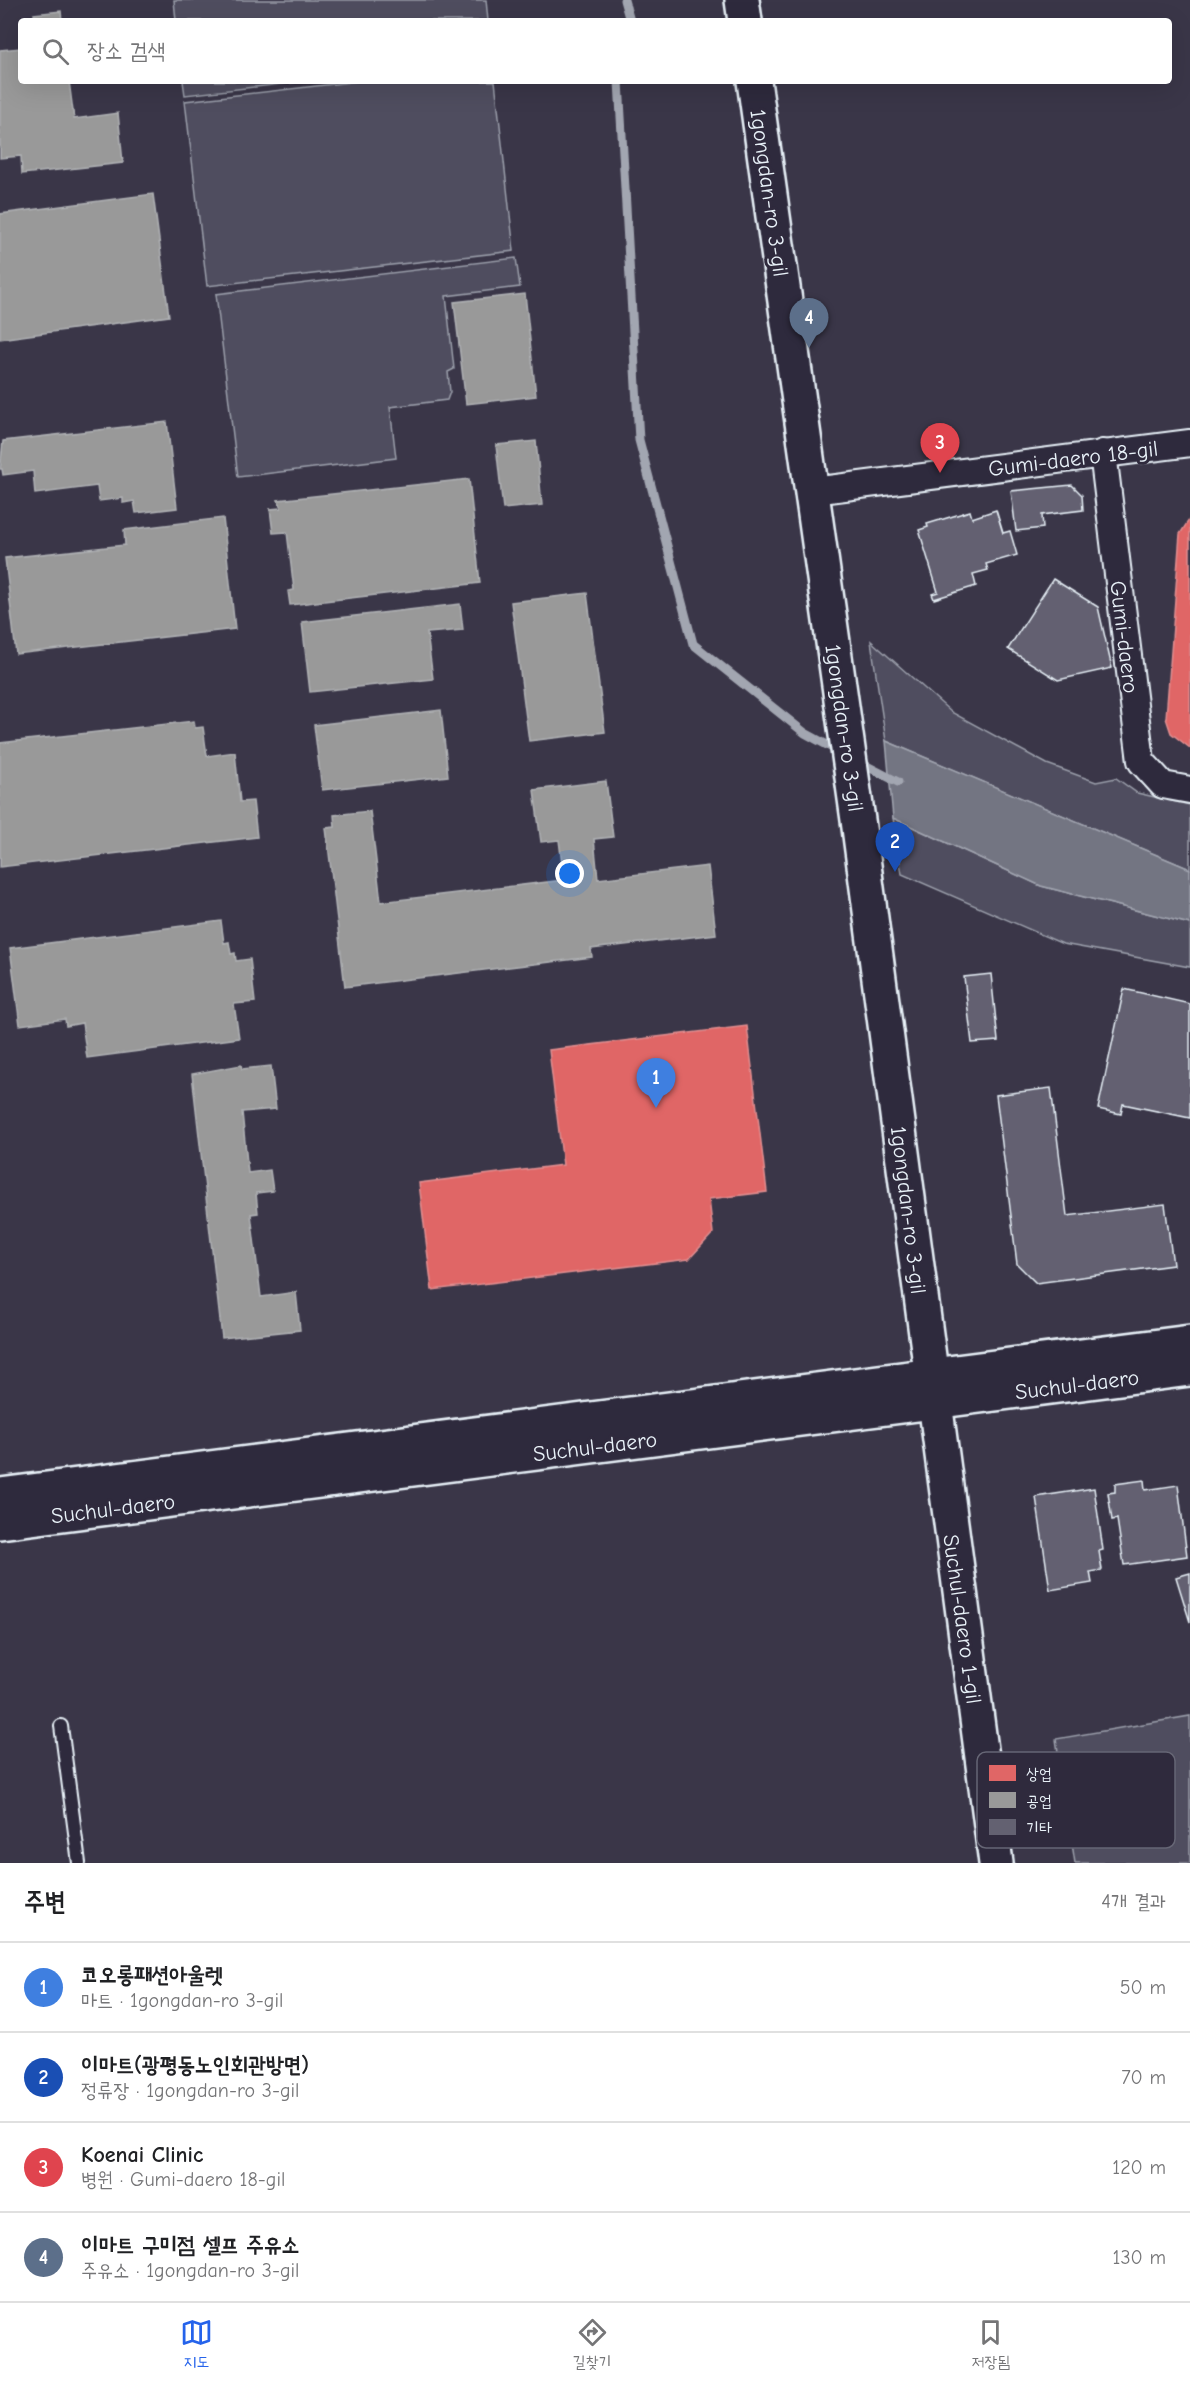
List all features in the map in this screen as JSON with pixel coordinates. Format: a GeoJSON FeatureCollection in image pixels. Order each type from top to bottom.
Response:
{"type":"FeatureCollection","features":[{"type":"Feature","properties":{"kind":"main road"},"geometry":{"type":"LineString","coordinates":[[742,0],[745,18]]}},
{"type":"Feature","properties":{"kind":"main road","name":"1gongdan-ro 3-gil"},"geometry":{"type":"LineString","coordinates":[[754,84],[858,820],[932,1389]]}},
{"type":"Feature","properties":{"kind":"main road","name":"Suchul-daero"},"geometry":{"type":"LineString","coordinates":[[0,1522],[932,1389],[1190,1342]]}},
{"type":"Feature","properties":{"kind":"main road","name":"Suchul-daero"},"geometry":{"type":"LineString","coordinates":[[0,1495],[932,1389],[1190,1369]]}},
{"type":"Feature","properties":{"kind":"main road","name":"Suchul-daero 1-gil"},"geometry":{"type":"LineString","coordinates":[[932,1389],[981,1752]]}},
{"type":"Feature","properties":{"kind":"main road","name":"Suchul-daero 1-gil"},"geometry":{"type":"LineString","coordinates":[[994,1848],[996,1863]]}},
{"type":"Feature","properties":{"kind":"street","name":"Gumi-daero 18-gil"},"geometry":{"type":"LineString","coordinates":[[813,491],[1190,443]]}},
{"type":"Feature","properties":{"kind":"street","name":"Gumi-daero"},"geometry":{"type":"LineString","coordinates":[[1102,453],[1141,761],[1162,785],[1190,790]]}},
{"type":"Feature","properties":{"kind":"lane"},"geometry":{"type":"LineString","coordinates":[[62,1726],[79,1863]]}},
{"type":"Feature","properties":{"kind":"shaded area"},"geometry":{"type":"Polygon","coordinates":[[[174,0],[486,0],[488,18],[176,18],[174,0]]]}},
{"type":"Feature","properties":{"kind":"shaded area"},"geometry":{"type":"Polygon","coordinates":[[[183,84],[281,84],[185,95],[183,84]]]}},
{"type":"Feature","properties":{"kind":"shaded area"},"geometry":{"type":"Polygon","coordinates":[[[334,84],[495,84],[514,251],[207,286],[185,101],[334,84]]]}},
{"type":"Feature","properties":{"kind":"shaded area"},"geometry":{"type":"Polygon","coordinates":[[[516,258],[520,287],[446,296],[454,369],[448,372],[450,392],[447,400],[390,407],[396,458],[238,477],[216,294],[516,258]]]}},
{"type":"Feature","properties":{"kind":"shaded area"},"geometry":{"type":"Polygon","coordinates":[[[871,641],[951,712],[1047,764],[1096,782],[1116,778],[1137,793],[1190,805],[1190,869],[886,741],[871,641]]]}},
{"type":"Feature","properties":{"kind":"shaded area"},"geometry":{"type":"Polygon","coordinates":[[[893,818],[1041,886],[1190,924],[1190,967],[1063,944],[902,874],[893,818]]]}},
{"type":"Feature","properties":{"kind":"shaded area"},"geometry":{"type":"Polygon","coordinates":[[[1190,1716],[1190,1863],[1075,1863],[1073,1848],[1175,1848],[1175,1752],[1058,1752],[1056,1739],[1190,1716]]]}},
{"type":"Feature","properties":{"kind":"water"},"geometry":{"type":"Polygon","coordinates":[[[886,741],[1190,869],[1190,924],[1041,886],[893,818],[886,741]]]}},
{"type":"Feature","properties":{"kind":"building: 상업"},"geometry":{"type":"Polygon","coordinates":[[[1189,520],[1190,748],[1171,733],[1166,718],[1180,534],[1189,520]]]}},
{"type":"Feature","properties":{"kind":"building: 상업"},"geometry":{"type":"Polygon","coordinates":[[[747,1026],[767,1192],[709,1199],[713,1233],[689,1259],[432,1290],[419,1183],[563,1165],[549,1050],[747,1026]]]}},
{"type":"Feature","properties":{"kind":"building: 공업"},"geometry":{"type":"Polygon","coordinates":[[[61,11],[62,18],[35,18],[34,14],[61,11]]]}},
{"type":"Feature","properties":{"kind":"building: 공업"},"geometry":{"type":"Polygon","coordinates":[[[18,48],[18,84],[69,84],[74,119],[118,113],[123,163],[22,174],[21,156],[0,158],[0,50],[18,48]]]}},
{"type":"Feature","properties":{"kind":"building: 공업"},"geometry":{"type":"Polygon","coordinates":[[[153,194],[169,316],[0,339],[0,214],[153,194]]]}},
{"type":"Feature","properties":{"kind":"building: 공업"},"geometry":{"type":"Polygon","coordinates":[[[525,294],[536,396],[466,404],[454,302],[525,294]]]}},
{"type":"Feature","properties":{"kind":"building: 공업"},"geometry":{"type":"Polygon","coordinates":[[[167,422],[177,508],[136,513],[134,501],[123,503],[123,498],[99,501],[97,486],[35,494],[33,471],[3,475],[0,469],[3,441],[167,422]]]}},
{"type":"Feature","properties":{"kind":"building: 공업"},"geometry":{"type":"Polygon","coordinates":[[[536,441],[542,505],[503,509],[496,445],[536,441]]]}},
{"type":"Feature","properties":{"kind":"building: 공업"},"geometry":{"type":"Polygon","coordinates":[[[469,479],[480,583],[290,605],[288,591],[294,590],[287,532],[273,533],[270,509],[281,508],[278,500],[469,479]]]}},
{"type":"Feature","properties":{"kind":"building: 공업"},"geometry":{"type":"Polygon","coordinates":[[[223,518],[235,629],[16,654],[5,558],[125,545],[124,530],[223,518]]]}},
{"type":"Feature","properties":{"kind":"building: 공업"},"geometry":{"type":"Polygon","coordinates":[[[587,593],[605,732],[529,741],[511,602],[587,593]]]}},
{"type":"Feature","properties":{"kind":"building: 공업"},"geometry":{"type":"Polygon","coordinates":[[[460,604],[463,630],[427,633],[433,679],[310,692],[302,622],[460,604]]]}},
{"type":"Feature","properties":{"kind":"building: 공업"},"geometry":{"type":"Polygon","coordinates":[[[441,710],[448,776],[322,790],[314,725],[441,710]]]}},
{"type":"Feature","properties":{"kind":"building: 공업"},"geometry":{"type":"Polygon","coordinates":[[[194,721],[195,728],[203,727],[207,756],[235,752],[240,802],[253,801],[257,837],[0,867],[0,743],[194,721]]]}},
{"type":"Feature","properties":{"kind":"building: 공업"},"geometry":{"type":"Polygon","coordinates":[[[606,781],[613,837],[594,839],[598,879],[708,866],[716,934],[591,949],[592,957],[345,987],[326,828],[335,827],[334,815],[370,811],[381,902],[564,880],[559,840],[541,842],[534,790],[606,781]]]}},
{"type":"Feature","properties":{"kind":"building: 공업"},"geometry":{"type":"Polygon","coordinates":[[[221,921],[224,943],[229,942],[231,954],[235,953],[236,961],[250,959],[255,1002],[234,1004],[239,1038],[87,1058],[82,1023],[66,1026],[65,1019],[20,1025],[10,948],[221,921]]]}},
{"type":"Feature","properties":{"kind":"building: 공업"},"geometry":{"type":"Polygon","coordinates":[[[241,1065],[242,1069],[271,1066],[276,1109],[242,1112],[248,1173],[270,1170],[273,1191],[256,1193],[258,1213],[251,1214],[261,1297],[296,1292],[300,1330],[222,1338],[192,1074],[241,1065]]]}},
{"type":"Feature","properties":{"kind":"building: 기타"},"geometry":{"type":"Polygon","coordinates":[[[1072,485],[1082,495],[1083,510],[1042,515],[1043,528],[1016,531],[1011,491],[1072,485]]]}},
{"type":"Feature","properties":{"kind":"building: 기타"},"geometry":{"type":"Polygon","coordinates":[[[996,510],[1003,533],[1010,531],[1017,555],[986,564],[988,570],[973,574],[976,586],[934,599],[932,594],[938,592],[919,530],[928,527],[927,524],[970,511],[972,518],[996,510]]]}},
{"type":"Feature","properties":{"kind":"building: 기타"},"geometry":{"type":"Polygon","coordinates":[[[1053,579],[1098,607],[1112,668],[1058,680],[1008,649],[1053,579]]]}},
{"type":"Feature","properties":{"kind":"building: 기타"},"geometry":{"type":"Polygon","coordinates":[[[991,974],[998,1041],[972,1043],[964,977],[991,974]]]}},
{"type":"Feature","properties":{"kind":"building: 기타"},"geometry":{"type":"Polygon","coordinates":[[[1124,989],[1190,1004],[1190,1118],[1123,1104],[1121,1114],[1098,1109],[1124,989]]]}},
{"type":"Feature","properties":{"kind":"building: 기타"},"geometry":{"type":"Polygon","coordinates":[[[1051,1088],[1067,1216],[1165,1204],[1173,1265],[1036,1283],[1017,1264],[996,1095],[1051,1088]]]}},
{"type":"Feature","properties":{"kind":"building: 기타"},"geometry":{"type":"Polygon","coordinates":[[[1144,1480],[1145,1490],[1178,1485],[1187,1556],[1124,1565],[1117,1519],[1112,1520],[1108,1493],[1115,1492],[1115,1484],[1144,1480]]]}},
{"type":"Feature","properties":{"kind":"building: 기타"},"geometry":{"type":"Polygon","coordinates":[[[1094,1488],[1103,1550],[1099,1551],[1102,1570],[1090,1572],[1092,1583],[1050,1590],[1036,1497],[1094,1488]]]}},
{"type":"Feature","properties":{"kind":"building: 기타"},"geometry":{"type":"Polygon","coordinates":[[[1190,1573],[1190,1622],[1176,1577],[1190,1573]]]}},
{"type":"Feature","properties":{"kind":"waterway"},"geometry":{"type":"LineString","coordinates":[[624,0],[629,18]]}},
{"type":"Feature","properties":{"kind":"waterway"},"geometry":{"type":"LineString","coordinates":[[619,84],[639,440],[693,644],[805,733],[840,752]]}},
{"type":"Feature","properties":{"kind":"waterway"},"geometry":{"type":"LineString","coordinates":[[857,761],[898,782]]}},
{"type":"Feature","properties":{"kind":"place","name":"이마트 구미점 셀프 주유소"},"geometry":{"type":"Point","coordinates":[809,348]}},
{"type":"Feature","properties":{"kind":"place","name":"Koenai Clinic"},"geometry":{"type":"Point","coordinates":[940,473]}},
{"type":"Feature","properties":{"kind":"place","name":"이마트(광평동노인회관방면)"},"geometry":{"type":"Point","coordinates":[895,872]}},
{"type":"Feature","properties":{"kind":"place","name":"코오롱패션아울렛"},"geometry":{"type":"Point","coordinates":[656,1108]}}]}
